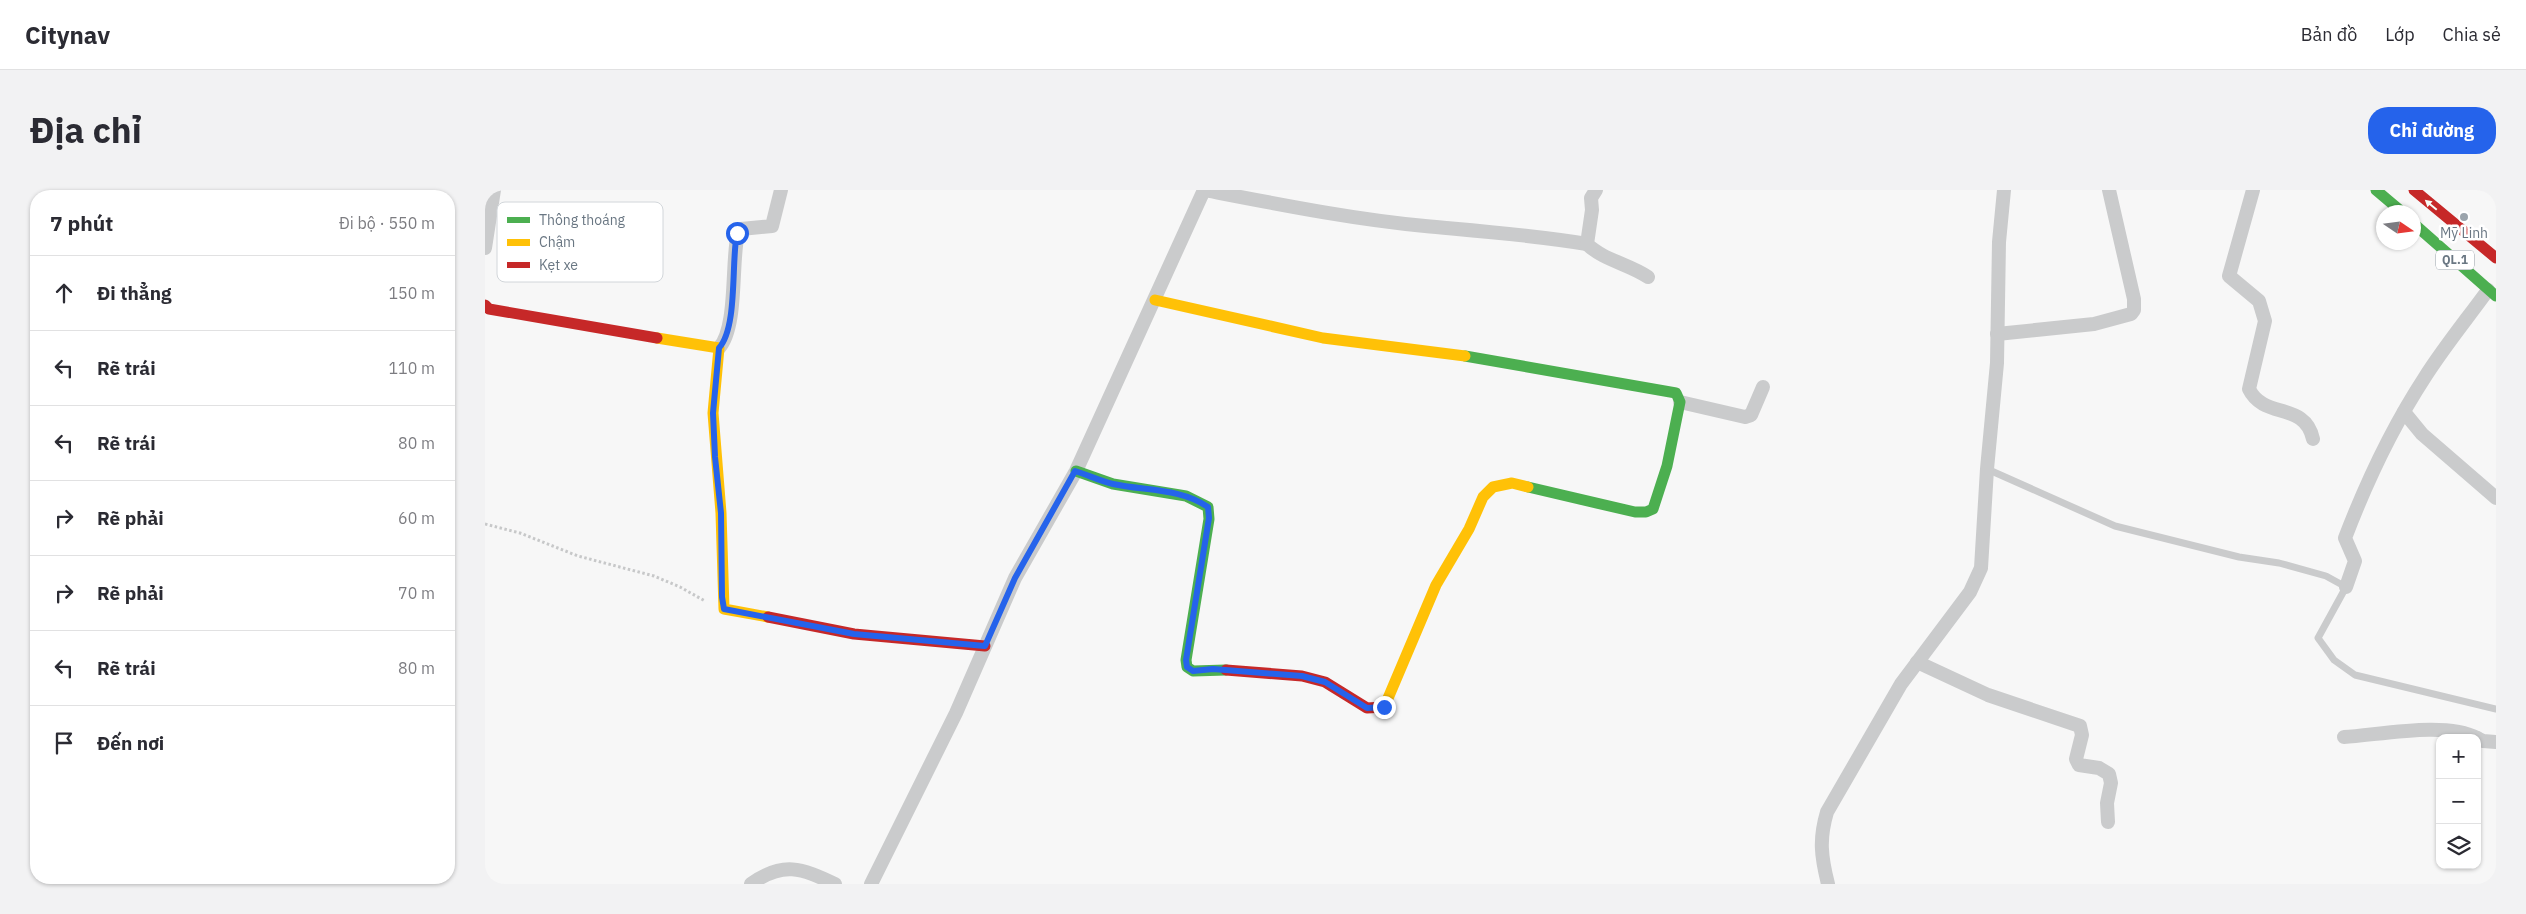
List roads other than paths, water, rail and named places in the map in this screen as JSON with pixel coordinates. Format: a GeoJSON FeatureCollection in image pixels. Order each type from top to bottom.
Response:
{"type":"FeatureCollection","features":[{"type":"Feature","properties":{"kind":"main road"},"geometry":{"type":"LineString","coordinates":[[2376,190],[2394,205]]}},
{"type":"Feature","properties":{"kind":"main road","name":"QL.1"},"geometry":{"type":"LineString","coordinates":[[2414,190],[2495,254]]}},
{"type":"Feature","properties":{"kind":"main road","name":"QL.1"},"geometry":{"type":"LineString","coordinates":[[2421,230],[2492,293]]}},
{"type":"Feature","properties":{"kind":"main road"},"geometry":{"type":"LineString","coordinates":[[1075,471],[1113,484],[1175,493],[1199,500],[1208,507],[1209,518],[1186,660],[1187,667],[1193,671],[1213,669],[1302,676],[1325,682],[1367,708],[1378,709],[1384,707],[1436,586],[1469,530],[1483,497],[1493,487],[1512,483],[1627,510],[1653,511],[1667,466],[1680,402],[1676,393],[1660,388],[1484,358],[1323,338],[1155,300]]}},
{"type":"Feature","properties":{"kind":"main road"},"geometry":{"type":"LineString","coordinates":[[485,305],[489,309],[535,318],[719,348],[713,413],[715,457],[721,513],[722,597],[724,609],[854,634],[985,646]]}},
{"type":"Feature","properties":{"kind":"street"},"geometry":{"type":"LineString","coordinates":[[485,248],[494,190]]}},
{"type":"Feature","properties":{"kind":"street"},"geometry":{"type":"LineString","coordinates":[[719,348],[724,340],[731,306],[737,233],[741,229],[772,226],[781,190]]}},
{"type":"Feature","properties":{"kind":"street"},"geometry":{"type":"LineString","coordinates":[[871,884],[956,713],[1015,578],[1075,471],[1204,190],[1301,208],[1424,226],[1485,230],[1587,244],[1597,252],[1635,268],[1648,277]]}},
{"type":"Feature","properties":{"kind":"street"},"geometry":{"type":"LineString","coordinates":[[1828,884],[1821,848],[1821,832],[1827,812],[1901,684],[1970,592],[1977,580],[1983,557],[1987,469],[1997,363],[1999,242],[2003,190]]}},
{"type":"Feature","properties":{"kind":"street"},"geometry":{"type":"LineString","coordinates":[[1997,334],[2094,324],[2131,314],[2134,310],[2134,299],[2109,190]]}},
{"type":"Feature","properties":{"kind":"street"},"geometry":{"type":"LineString","coordinates":[[2253,190],[2229,276],[2259,301],[2265,321],[2249,389],[2254,399],[2263,406],[2297,414],[2311,432],[2313,439]]}},
{"type":"Feature","properties":{"kind":"street"},"geometry":{"type":"LineString","coordinates":[[1587,244],[1595,191]]}},
{"type":"Feature","properties":{"kind":"street"},"geometry":{"type":"LineString","coordinates":[[2346,587],[2355,561],[2345,538],[2353,516],[2404,412],[2446,345],[2492,293]]}},
{"type":"Feature","properties":{"kind":"street"},"geometry":{"type":"LineString","coordinates":[[1680,402],[1745,417],[1751,415],[1763,387]]}},
{"type":"Feature","properties":{"kind":"street"},"geometry":{"type":"LineString","coordinates":[[2404,412],[2422,434],[2496,498]]}},
{"type":"Feature","properties":{"kind":"street"},"geometry":{"type":"LineString","coordinates":[[1917,662],[1988,695],[2080,726],[2082,735],[2075,759],[2079,764],[2099,768],[2109,774],[2111,783],[2107,803],[2108,822]]}},
{"type":"Feature","properties":{"kind":"street"},"geometry":{"type":"LineString","coordinates":[[2344,737],[2413,730],[2469,734]]}},
{"type":"Feature","properties":{"kind":"street"},"geometry":{"type":"LineString","coordinates":[[2481,740],[2496,742]]}},
{"type":"Feature","properties":{"kind":"street"},"geometry":{"type":"LineString","coordinates":[[751,884],[765,874],[785,868],[799,869],[835,884]]}},
{"type":"Feature","properties":{"kind":"lane"},"geometry":{"type":"LineString","coordinates":[[1987,469],[2115,526],[2239,557],[2279,563],[2326,576],[2346,587],[2318,638],[2334,660],[2355,675],[2496,709]]}},
{"type":"Feature","properties":{"kind":"place","name":"Mỹ Linh"},"geometry":{"type":"Point","coordinates":[2464,217]}}]}
